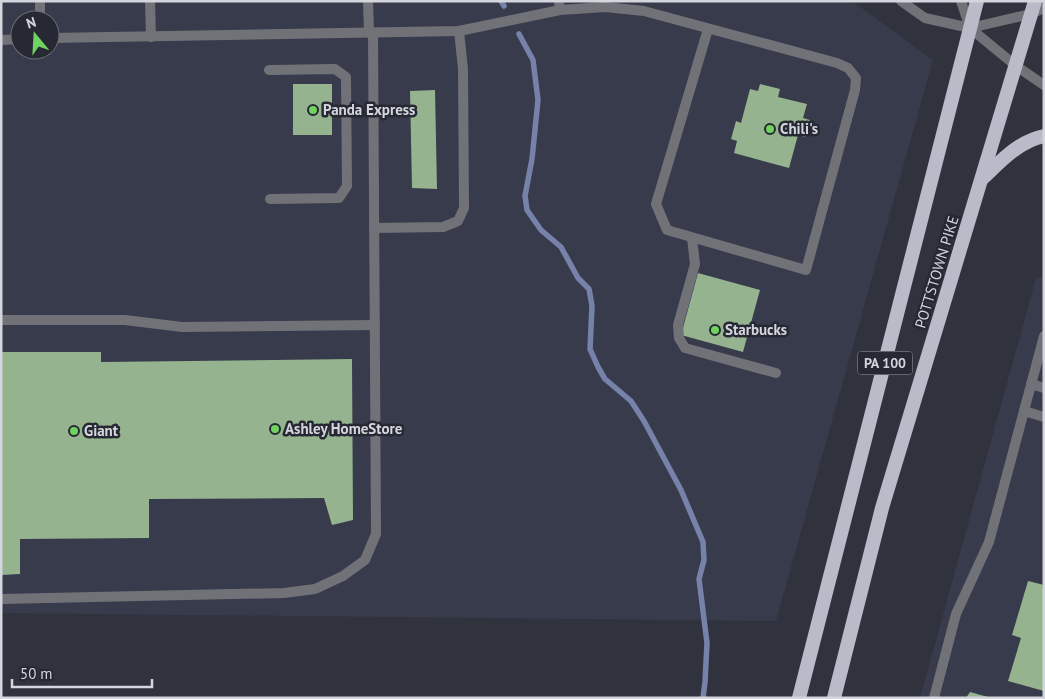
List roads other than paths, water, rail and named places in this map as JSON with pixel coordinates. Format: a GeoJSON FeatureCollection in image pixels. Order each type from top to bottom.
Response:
{"type":"FeatureCollection","features":[{"type":"Feature","properties":{"kind":"highway","name":"POTTSTOWN PIKE"},"geometry":{"type":"LineString","coordinates":[[799,698],[977,1]]}},
{"type":"Feature","properties":{"kind":"highway","name":"POTTSTOWN PIKE"},"geometry":{"type":"LineString","coordinates":[[834,698],[882,508],[1016,66],[1037,8]]}},
{"type":"Feature","properties":{"kind":"highway"},"geometry":{"type":"LineString","coordinates":[[982,178],[1022,144],[1044,136]]}},
{"type":"Feature","properties":{"kind":"street"},"geometry":{"type":"LineString","coordinates":[[150,1],[151,37]]}},
{"type":"Feature","properties":{"kind":"street"},"geometry":{"type":"LineString","coordinates":[[1,599],[284,593],[315,589],[343,576],[365,560],[376,534],[374,228],[371,33],[368,1]]}},
{"type":"Feature","properties":{"kind":"street"},"geometry":{"type":"LineString","coordinates":[[901,1],[925,18],[970,28],[1016,66],[1044,85]]}},
{"type":"Feature","properties":{"kind":"street"},"geometry":{"type":"LineString","coordinates":[[960,1],[970,28]]}},
{"type":"Feature","properties":{"kind":"street"},"geometry":{"type":"LineString","coordinates":[[60,38],[459,31],[560,6],[605,7],[644,11],[837,63],[848,68],[856,78],[856,90],[806,270],[667,230],[656,204],[708,29]]}},
{"type":"Feature","properties":{"kind":"street"},"geometry":{"type":"LineString","coordinates":[[970,28],[1037,8]]}},
{"type":"Feature","properties":{"kind":"street"},"geometry":{"type":"LineString","coordinates":[[374,228],[443,226],[458,221],[464,208],[463,69],[459,31]]}},
{"type":"Feature","properties":{"kind":"street"},"geometry":{"type":"LineString","coordinates":[[269,70],[335,69],[346,77],[347,186],[339,198],[270,199]]}},
{"type":"Feature","properties":{"kind":"street"},"geometry":{"type":"LineString","coordinates":[[692,238],[695,264],[678,325],[679,338],[686,348],[776,373]]}},
{"type":"Feature","properties":{"kind":"street"},"geometry":{"type":"LineString","coordinates":[[1,320],[125,320],[182,327],[375,324]]}},
{"type":"Feature","properties":{"kind":"street"},"geometry":{"type":"LineString","coordinates":[[934,698],[956,614],[989,542],[1044,336]]}},
{"type":"Feature","properties":{"kind":"street"},"geometry":{"type":"LineString","coordinates":[[1031,384],[1044,388]]}},
{"type":"Feature","properties":{"kind":"street"},"geometry":{"type":"LineString","coordinates":[[1024,411],[1044,417]]}},
{"type":"Feature","properties":{"kind":"waterway"},"geometry":{"type":"LineString","coordinates":[[501,1],[504,6]]}},
{"type":"Feature","properties":{"kind":"waterway"},"geometry":{"type":"LineString","coordinates":[[519,34],[533,60],[538,100],[532,159],[525,196],[527,210],[541,230],[561,247],[578,278],[589,289],[592,306],[590,349],[598,367],[605,379],[631,401],[644,421],[681,490],[703,542],[704,560],[699,579],[707,643],[703,698]]}},
{"type":"Feature","properties":{"kind":"place","name":"Panda Express"},"geometry":{"type":"Point","coordinates":[313,110]}},
{"type":"Feature","properties":{"kind":"place","name":"Chili's"},"geometry":{"type":"Point","coordinates":[770,129]}},
{"type":"Feature","properties":{"kind":"place","name":"Starbucks"},"geometry":{"type":"Point","coordinates":[715,330]}},
{"type":"Feature","properties":{"kind":"place","name":"Ashley HomeStore"},"geometry":{"type":"Point","coordinates":[275,429]}},
{"type":"Feature","properties":{"kind":"place","name":"Giant"},"geometry":{"type":"Point","coordinates":[74,431]}}]}
